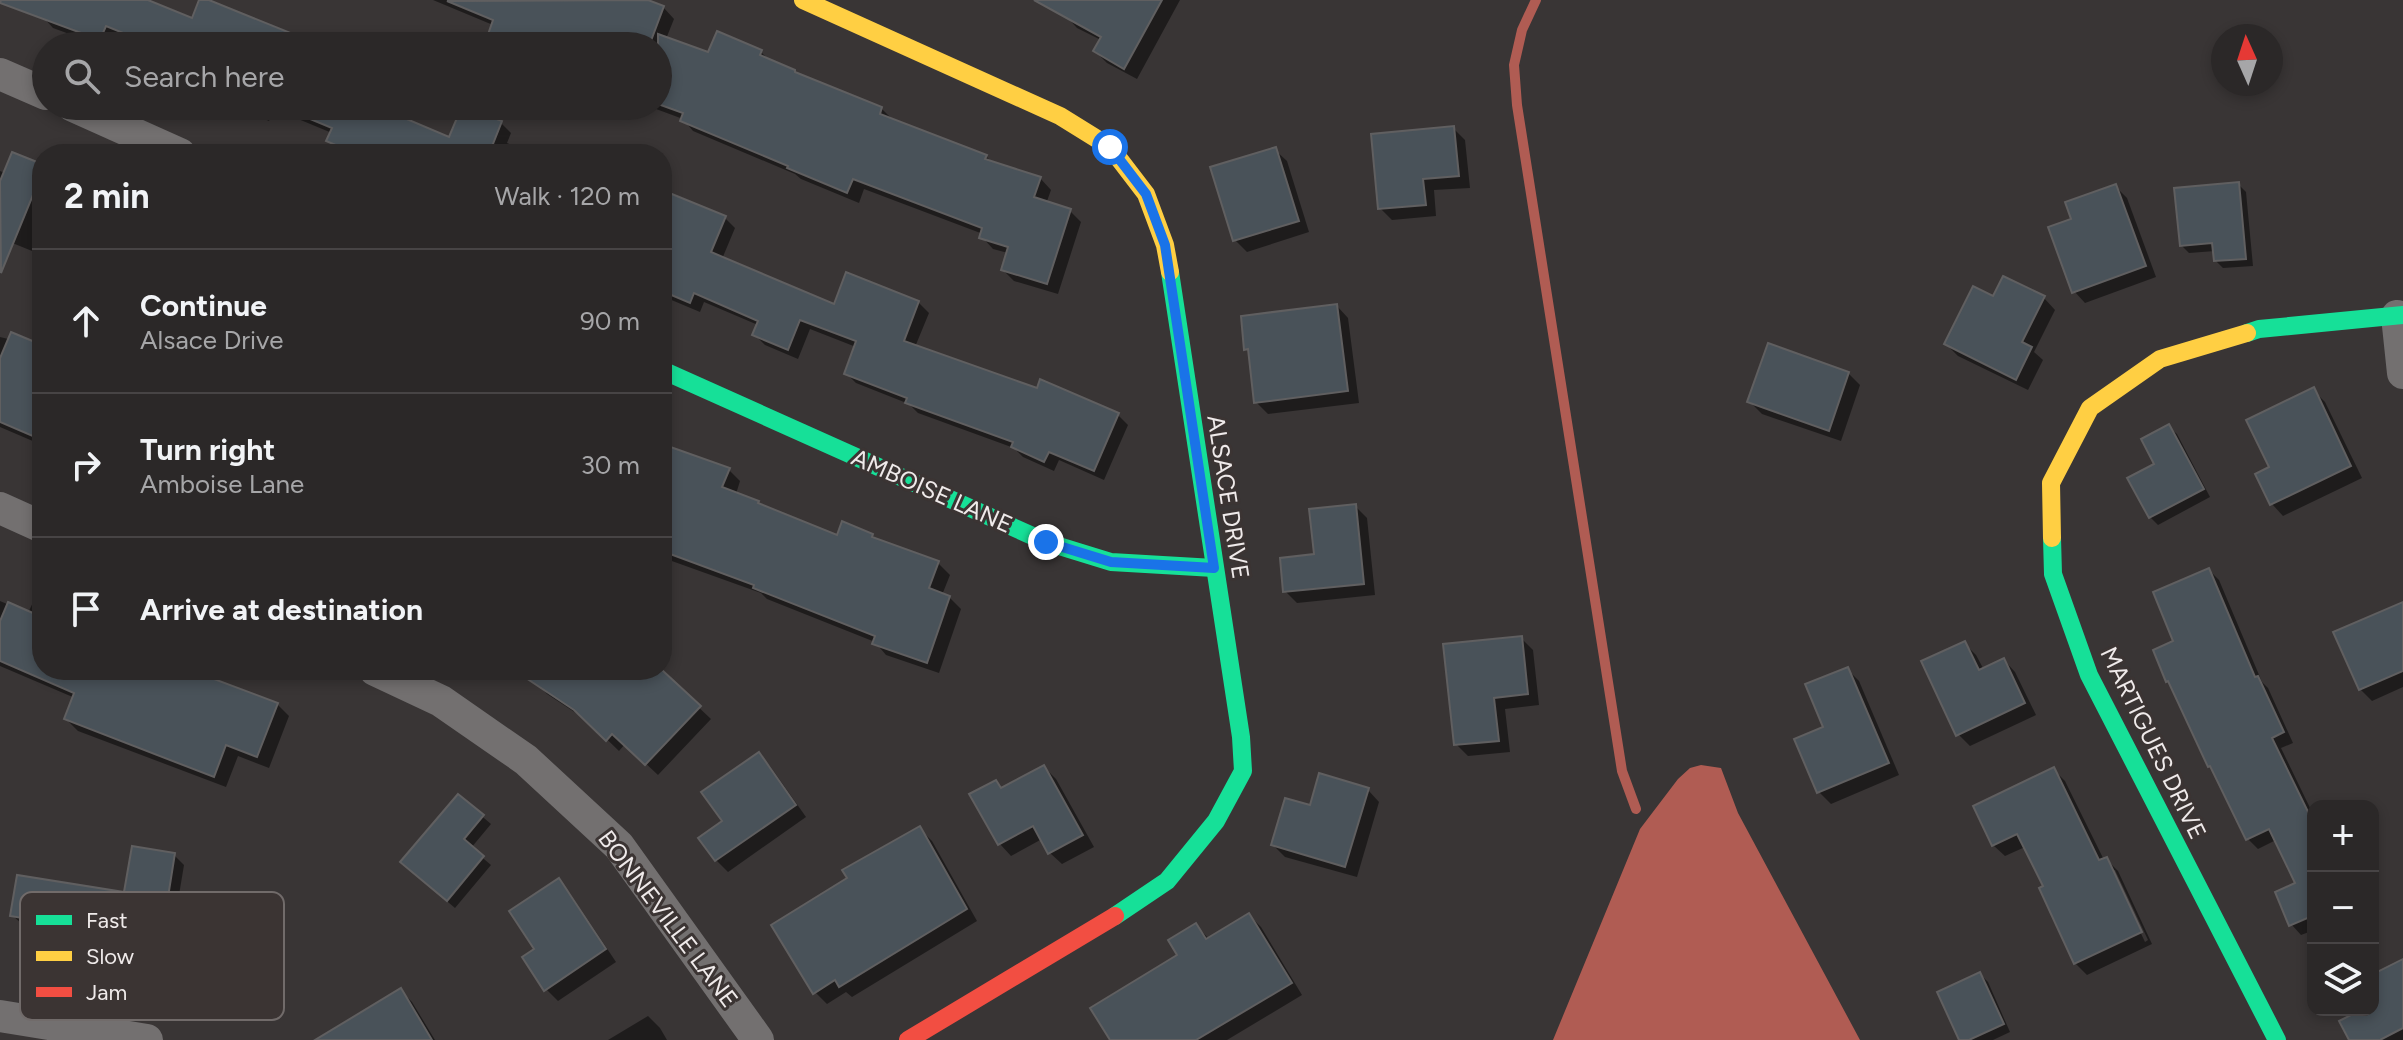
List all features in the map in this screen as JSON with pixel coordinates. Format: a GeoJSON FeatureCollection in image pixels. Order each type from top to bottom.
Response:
{"type":"FeatureCollection","features":[{"type":"Feature","properties":{"kind":"street","name":"ALSACE DRIVE"},"geometry":{"type":"LineString","coordinates":[[803,0],[1060,116],[1110,147],[1146,194],[1165,245],[1172,285],[1241,737],[1243,771],[1216,821],[1167,881],[1097,928],[908,1040]]}},
{"type":"Feature","properties":{"kind":"street"},"geometry":{"type":"LineString","coordinates":[[0,74],[32,88]]}},
{"type":"Feature","properties":{"kind":"street"},"geometry":{"type":"LineString","coordinates":[[104,120],[158,144]]}},
{"type":"Feature","properties":{"kind":"street"},"geometry":{"type":"LineString","coordinates":[[2400,315],[2403,373]]}},
{"type":"Feature","properties":{"kind":"street","name":"MARTIGUES DRIVE"},"geometry":{"type":"LineString","coordinates":[[2277,1040],[2089,675],[2053,574],[2051,483],[2090,408],[2160,359],[2259,329],[2400,315]]}},
{"type":"Feature","properties":{"kind":"street","name":"AMBOISE LANE"},"geometry":{"type":"LineString","coordinates":[[672,374],[1046,542],[1111,562],[1214,568]]}},
{"type":"Feature","properties":{"kind":"street"},"geometry":{"type":"LineString","coordinates":[[0,508],[32,522]]}},
{"type":"Feature","properties":{"kind":"street","name":"BONNEVILLE LANE"},"geometry":{"type":"LineString","coordinates":[[396,680],[441,701],[526,760],[619,846],[758,1040]]}},
{"type":"Feature","properties":{"kind":"street"},"geometry":{"type":"LineString","coordinates":[[0,1016],[20,1019]]}},
{"type":"Feature","properties":{"kind":"street"},"geometry":{"type":"LineString","coordinates":[[24,1020],[147,1040]]}},
{"type":"Feature","properties":{"kind":"shaded area"},"geometry":{"type":"Polygon","coordinates":[[[1701,765],[1721,768],[1738,813],[1860,1040],[1553,1040],[1640,829],[1678,779],[1690,768],[1701,765]]]}},
{"type":"Feature","properties":{"kind":"building"},"geometry":{"type":"Polygon","coordinates":[[[1,0],[148,0],[192,18],[199,0],[209,0],[288,32],[121,32],[106,26],[103,32],[78,32],[0,3],[1,0]]]}},
{"type":"Feature","properties":{"kind":"building"},"geometry":{"type":"Polygon","coordinates":[[[648,0],[664,6],[654,32],[489,32],[493,20],[447,1],[648,0]]]}},
{"type":"Feature","properties":{"kind":"building"},"geometry":{"type":"Polygon","coordinates":[[[1034,0],[1162,0],[1124,69],[1093,51],[1101,37],[1034,0]]]}},
{"type":"Feature","properties":{"kind":"building"},"geometry":{"type":"Polygon","coordinates":[[[717,31],[762,50],[760,55],[795,72],[882,107],[880,114],[987,155],[985,159],[1041,177],[1034,197],[1071,209],[1047,284],[1001,270],[1008,247],[979,238],[982,228],[853,179],[847,193],[680,121],[683,113],[672,109],[672,39],[708,52],[717,31]]]}},
{"type":"Feature","properties":{"kind":"building"},"geometry":{"type":"Polygon","coordinates":[[[313,120],[409,120],[449,137],[456,120],[502,121],[493,144],[333,144],[326,141],[332,128],[313,120]]]}},
{"type":"Feature","properties":{"kind":"building"},"geometry":{"type":"Polygon","coordinates":[[[1454,126],[1459,176],[1423,179],[1426,205],[1378,209],[1371,134],[1454,126]]]}},
{"type":"Feature","properties":{"kind":"building"},"geometry":{"type":"Polygon","coordinates":[[[1276,147],[1299,221],[1233,241],[1210,167],[1276,147]]]}},
{"type":"Feature","properties":{"kind":"building"},"geometry":{"type":"Polygon","coordinates":[[[12,152],[32,160],[32,197],[1,273],[0,181],[12,152]]]}},
{"type":"Feature","properties":{"kind":"building"},"geometry":{"type":"Polygon","coordinates":[[[2239,182],[2246,259],[2214,261],[2212,243],[2180,246],[2174,188],[2239,182]]]}},
{"type":"Feature","properties":{"kind":"building"},"geometry":{"type":"Polygon","coordinates":[[[2116,184],[2146,266],[2072,293],[2048,227],[2071,219],[2065,202],[2116,184]]]}},
{"type":"Feature","properties":{"kind":"building"},"geometry":{"type":"Polygon","coordinates":[[[672,194],[726,216],[711,252],[834,304],[846,272],[919,301],[904,341],[1037,388],[1040,379],[1119,413],[1094,471],[1049,452],[1044,462],[1011,447],[1013,442],[905,403],[907,398],[844,374],[856,341],[800,320],[788,350],[752,335],[758,321],[694,293],[690,303],[672,295],[672,194]]]}},
{"type":"Feature","properties":{"kind":"building"},"geometry":{"type":"Polygon","coordinates":[[[2003,276],[2045,296],[2022,342],[2032,347],[2016,380],[1944,344],[1973,286],[1993,296],[2003,276]]]}},
{"type":"Feature","properties":{"kind":"building"},"geometry":{"type":"Polygon","coordinates":[[[1337,304],[1348,391],[1254,403],[1241,316],[1337,304]]]}},
{"type":"Feature","properties":{"kind":"building"},"geometry":{"type":"Polygon","coordinates":[[[11,332],[32,341],[32,436],[0,422],[0,358],[11,332]]]}},
{"type":"Feature","properties":{"kind":"building"},"geometry":{"type":"Polygon","coordinates":[[[1768,343],[1849,372],[1829,431],[1747,402],[1768,343]]]}},
{"type":"Feature","properties":{"kind":"building"},"geometry":{"type":"Polygon","coordinates":[[[2314,387],[2351,466],[2270,505],[2255,474],[2269,467],[2246,420],[2314,387]]]}},
{"type":"Feature","properties":{"kind":"building"},"geometry":{"type":"Polygon","coordinates":[[[2169,424],[2204,489],[2149,518],[2127,478],[2154,464],[2141,439],[2169,424]]]}},
{"type":"Feature","properties":{"kind":"building"},"geometry":{"type":"Polygon","coordinates":[[[672,448],[730,468],[722,487],[758,503],[837,535],[842,521],[873,534],[872,537],[939,561],[929,588],[950,596],[927,663],[872,644],[875,636],[753,588],[754,585],[672,555],[672,448]]]}},
{"type":"Feature","properties":{"kind":"building"},"geometry":{"type":"Polygon","coordinates":[[[1356,504],[1364,584],[1283,592],[1280,558],[1314,554],[1309,509],[1356,504]]]}},
{"type":"Feature","properties":{"kind":"building"},"geometry":{"type":"Polygon","coordinates":[[[2209,568],[2255,677],[2258,676],[2284,732],[2272,738],[2307,810],[2307,918],[2289,926],[2275,892],[2295,883],[2269,829],[2246,840],[2166,682],[2153,650],[2173,641],[2153,592],[2209,568]]]}},
{"type":"Feature","properties":{"kind":"building"},"geometry":{"type":"Polygon","coordinates":[[[8,602],[32,613],[32,675],[0,661],[0,621],[8,602]]]}},
{"type":"Feature","properties":{"kind":"building"},"geometry":{"type":"Polygon","coordinates":[[[2403,602],[2403,671],[2359,690],[2333,632],[2403,602]]]}},
{"type":"Feature","properties":{"kind":"building"},"geometry":{"type":"Polygon","coordinates":[[[1522,636],[1528,694],[1494,698],[1499,741],[1454,745],[1443,644],[1522,636]]]}},
{"type":"Feature","properties":{"kind":"building"},"geometry":{"type":"Polygon","coordinates":[[[1965,641],[1979,670],[2004,658],[2025,703],[1956,736],[1921,661],[1965,641]]]}},
{"type":"Feature","properties":{"kind":"building"},"geometry":{"type":"Polygon","coordinates":[[[1848,667],[1889,763],[1817,793],[1794,739],[1823,727],[1805,684],[1848,667]]]}},
{"type":"Feature","properties":{"kind":"building"},"geometry":{"type":"Polygon","coordinates":[[[672,679],[701,706],[645,765],[612,734],[606,741],[574,710],[529,680],[672,679]]]}},
{"type":"Feature","properties":{"kind":"building"},"geometry":{"type":"Polygon","coordinates":[[[44,680],[217,680],[278,703],[257,757],[226,745],[214,777],[64,719],[74,693],[44,680]]]}},
{"type":"Feature","properties":{"kind":"building"},"geometry":{"type":"Polygon","coordinates":[[[759,752],[796,805],[715,861],[698,838],[722,821],[701,792],[759,752]]]}},
{"type":"Feature","properties":{"kind":"building"},"geometry":{"type":"Polygon","coordinates":[[[1044,765],[1083,835],[1048,854],[1033,826],[998,845],[969,794],[996,780],[1001,788],[1044,765]]]}},
{"type":"Feature","properties":{"kind":"building"},"geometry":{"type":"Polygon","coordinates":[[[2054,767],[2099,860],[2107,857],[2142,932],[2074,964],[2039,888],[2043,886],[2017,834],[1992,846],[1973,806],[2054,767]]]}},
{"type":"Feature","properties":{"kind":"building"},"geometry":{"type":"Polygon","coordinates":[[[1319,773],[1369,788],[1345,867],[1271,845],[1285,798],[1310,805],[1319,773]]]}},
{"type":"Feature","properties":{"kind":"building"},"geometry":{"type":"Polygon","coordinates":[[[458,794],[484,815],[464,839],[484,856],[447,901],[400,862],[458,794]]]}},
{"type":"Feature","properties":{"kind":"building"},"geometry":{"type":"Polygon","coordinates":[[[920,826],[967,909],[839,987],[835,980],[813,994],[771,925],[847,878],[842,870],[920,826]]]}},
{"type":"Feature","properties":{"kind":"building"},"geometry":{"type":"Polygon","coordinates":[[[132,846],[175,853],[169,892],[124,892],[132,846]]]}},
{"type":"Feature","properties":{"kind":"building"},"geometry":{"type":"Polygon","coordinates":[[[17,875],[124,892],[20,892],[20,918],[10,916],[17,875]]]}},
{"type":"Feature","properties":{"kind":"building"},"geometry":{"type":"Polygon","coordinates":[[[559,878],[606,949],[544,991],[522,957],[534,949],[509,911],[559,878]]]}},
{"type":"Feature","properties":{"kind":"building"},"geometry":{"type":"Polygon","coordinates":[[[1249,913],[1292,983],[1196,1040],[1110,1040],[1090,1008],[1177,955],[1168,940],[1196,923],[1206,939],[1249,913]]]}},
{"type":"Feature","properties":{"kind":"building"},"geometry":{"type":"Polygon","coordinates":[[[2403,959],[2403,1028],[2380,1040],[2349,1040],[2339,1021],[2349,1016],[2379,1016],[2379,971],[2403,959]]]}},
{"type":"Feature","properties":{"kind":"building"},"geometry":{"type":"Polygon","coordinates":[[[1980,972],[2004,1024],[1969,1040],[1959,1040],[1937,992],[1980,972]]]}},
{"type":"Feature","properties":{"kind":"building"},"geometry":{"type":"Polygon","coordinates":[[[401,988],[432,1040],[315,1040],[401,988]]]}},
{"type":"Feature","properties":{"kind":"waterway"},"geometry":{"type":"LineString","coordinates":[[1536,0],[1522,30],[1514,65],[1517,105],[1622,771],[1636,809]]}},
{"type":"Feature","properties":{"kind":"traffic: fast"},"geometry":{"type":"LineString","coordinates":[[1115,916],[1167,881],[1216,821],[1243,771],[1241,737],[1170,272]]}},
{"type":"Feature","properties":{"kind":"traffic: fast"},"geometry":{"type":"LineString","coordinates":[[2247,333],[2259,329],[2403,315]]}},
{"type":"Feature","properties":{"kind":"traffic: fast"},"geometry":{"type":"LineString","coordinates":[[672,374],[1046,542],[1111,562],[1214,568]]}},
{"type":"Feature","properties":{"kind":"traffic: fast"},"geometry":{"type":"LineString","coordinates":[[2052,538],[2053,574],[2089,675],[2277,1040]]}},
{"type":"Feature","properties":{"kind":"traffic: slow"},"geometry":{"type":"LineString","coordinates":[[803,0],[1060,116],[1110,147],[1146,194],[1165,245],[1170,272]]}},
{"type":"Feature","properties":{"kind":"traffic: slow"},"geometry":{"type":"LineString","coordinates":[[2052,538],[2051,483],[2090,408],[2160,359],[2247,333]]}},
{"type":"Feature","properties":{"kind":"traffic: jam"},"geometry":{"type":"LineString","coordinates":[[908,1040],[1115,916]]}},
{"type":"Feature","properties":{"kind":"route"},"geometry":{"type":"LineString","coordinates":[[1046,542],[1111,562],[1214,568],[1165,245],[1146,194],[1110,147]]}}]}
